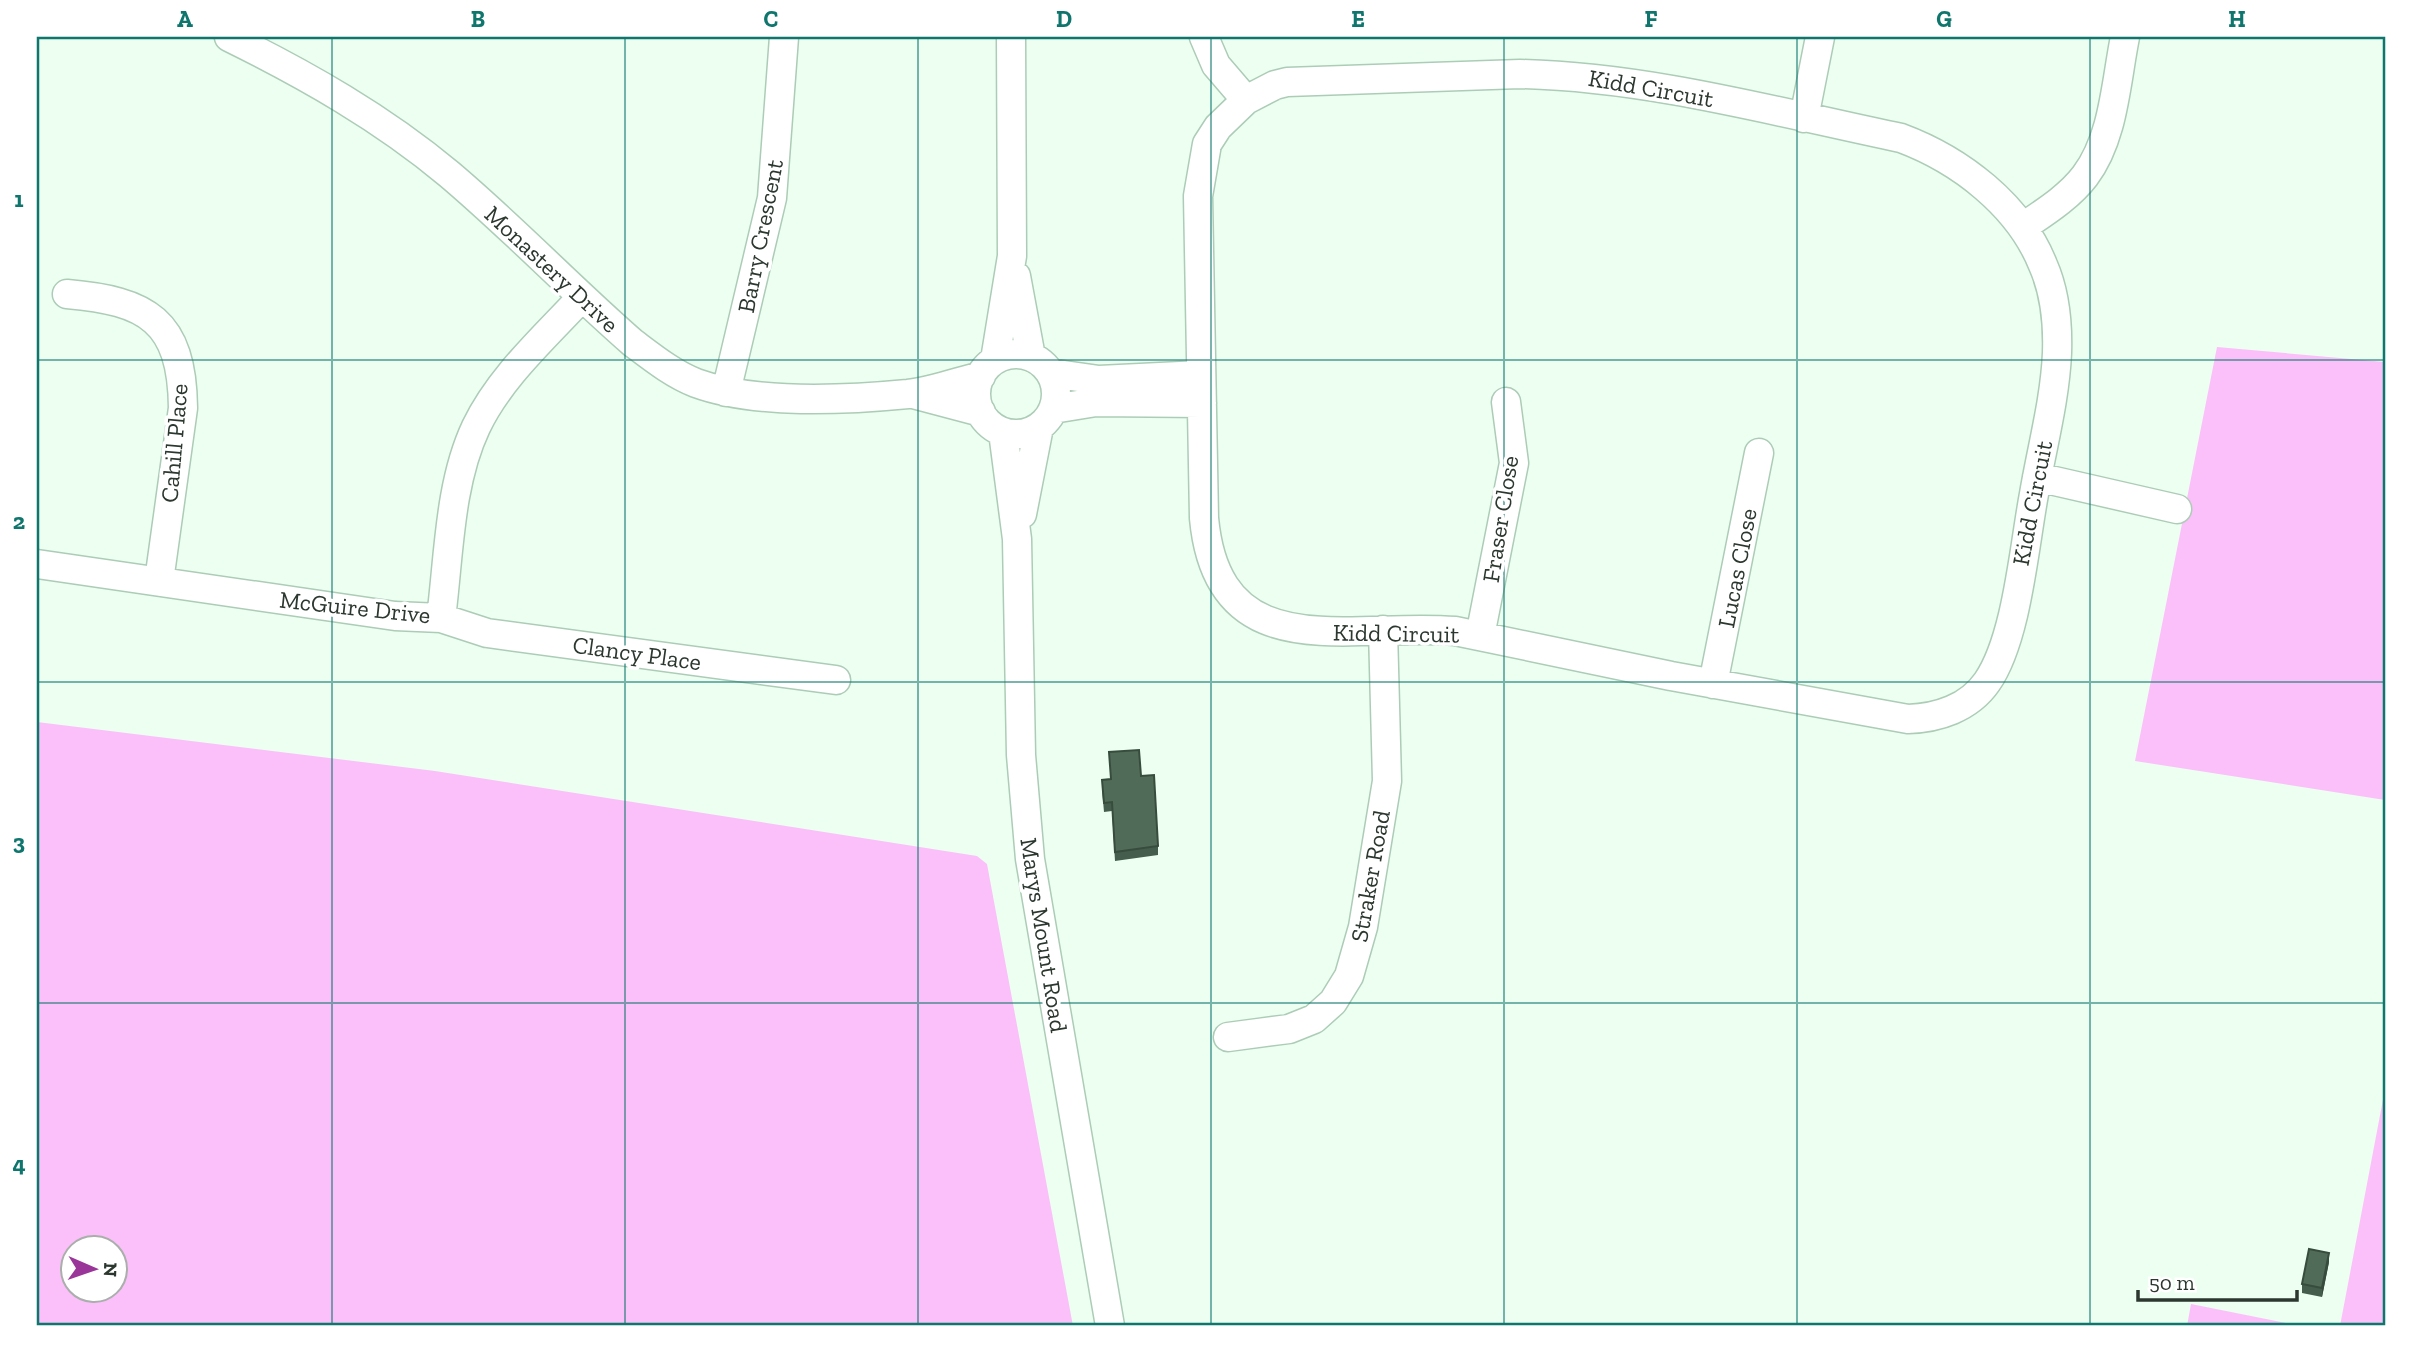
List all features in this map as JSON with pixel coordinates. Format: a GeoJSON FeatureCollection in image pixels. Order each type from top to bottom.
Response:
{"type":"FeatureCollection","features":[{"type":"Feature","properties":{"kind":"street","name":"Monastery Drive"},"geometry":{"type":"LineString","coordinates":[[229,37],[341,97],[401,137],[449,174],[581,298],[664,367],[694,382],[726,392],[793,398],[910,394],[981,412]]}},
{"type":"Feature","properties":{"kind":"street","name":"Barry Crescent"},"geometry":{"type":"LineString","coordinates":[[726,392],[772,198],[784,37]]}},
{"type":"Feature","properties":{"kind":"street"},"geometry":{"type":"LineString","coordinates":[[1011,37],[1012,256],[988,368],[977,388],[981,412],[1003,432],[1015,434],[1046,418],[1096,402],[1202,403]]}},
{"type":"Feature","properties":{"kind":"street"},"geometry":{"type":"LineString","coordinates":[[1204,37],[1216,65],[1247,100]]}},
{"type":"Feature","properties":{"kind":"street"},"geometry":{"type":"LineString","coordinates":[[1804,118],[1820,37]]}},
{"type":"Feature","properties":{"kind":"street"},"geometry":{"type":"LineString","coordinates":[[2023,227],[2071,191],[2086,175],[2099,152],[2125,37]]}},
{"type":"Feature","properties":{"kind":"street","name":"Kidd Circuit"},"geometry":{"type":"LineString","coordinates":[[1520,74],[1576,75],[1804,118],[1901,138],[1933,150],[1968,172],[2023,227],[2043,264],[2057,320],[2054,389],[2006,646],[1984,686],[1954,709],[1934,718],[1908,719],[1713,684],[1480,636],[1423,629],[1289,629],[1253,614],[1233,598],[1212,564],[1207,546],[1198,196],[1200,169],[1207,144],[1218,127],[1247,100],[1287,82],[1520,74]]}},
{"type":"Feature","properties":{"kind":"street"},"geometry":{"type":"LineString","coordinates":[[1012,256],[1041,365],[1055,385],[1046,418]]}},
{"type":"Feature","properties":{"kind":"street","name":"Cahill Place"},"geometry":{"type":"LineString","coordinates":[[67,294],[107,298],[137,307],[160,326],[176,352],[183,379],[183,408],[159,582]]}},
{"type":"Feature","properties":{"kind":"street","name":"McGuire Drive"},"geometry":{"type":"LineString","coordinates":[[37,564],[395,616],[441,618],[461,474],[476,428],[496,393],[581,298]]}},
{"type":"Feature","properties":{"kind":"street"},"geometry":{"type":"LineString","coordinates":[[988,368],[1019,354],[1041,365],[1099,380],[1201,376]]}},
{"type":"Feature","properties":{"kind":"street","name":"Monastery Drive"},"geometry":{"type":"LineString","coordinates":[[910,394],[988,368]]}},
{"type":"Feature","properties":{"kind":"street","name":"Fraser Close"},"geometry":{"type":"LineString","coordinates":[[1480,636],[1514,463],[1506,401]]}},
{"type":"Feature","properties":{"kind":"street","name":"Marys Mount Road"},"geometry":{"type":"LineString","coordinates":[[1017,539],[1046,418]]}},
{"type":"Feature","properties":{"kind":"street","name":"Marys Mount Road"},"geometry":{"type":"LineString","coordinates":[[1003,432],[1017,539],[1021,755],[1030,859],[1111,1326]]}},
{"type":"Feature","properties":{"kind":"street","name":"Lucas Close"},"geometry":{"type":"LineString","coordinates":[[1713,684],[1759,453]]}},
{"type":"Feature","properties":{"kind":"street"},"geometry":{"type":"LineString","coordinates":[[2037,477],[2177,509]]}},
{"type":"Feature","properties":{"kind":"street","name":"Clancy Place"},"geometry":{"type":"LineString","coordinates":[[441,618],[487,633],[835,680]]}},
{"type":"Feature","properties":{"kind":"street","name":"Straker Road"},"geometry":{"type":"LineString","coordinates":[[1228,1037],[1289,1029],[1314,1019],[1333,1002],[1349,976],[1363,927],[1387,780],[1383,630]]}},
{"type":"Feature","properties":{"kind":"shaded area"},"geometry":{"type":"Polygon","coordinates":[[[2217,347],[2385,362],[2385,800],[2135,761],[2217,347]]]}},
{"type":"Feature","properties":{"kind":"shaded area"},"geometry":{"type":"Polygon","coordinates":[[[37,722],[435,771],[977,856],[987,864],[1073,1326],[37,1326],[37,722]]]}},
{"type":"Feature","properties":{"kind":"shaded area"},"geometry":{"type":"Polygon","coordinates":[[[2385,1089],[2385,1326],[2340,1326],[2385,1089]]]}},
{"type":"Feature","properties":{"kind":"shaded area"},"geometry":{"type":"Polygon","coordinates":[[[2191,1304],[2286,1323],[2285,1326],[2187,1326],[2191,1304]]]}},
{"type":"Feature","properties":{"kind":"building"},"geometry":{"type":"Polygon","coordinates":[[[1139,750],[1141,776],[1154,775],[1158,846],[1115,852],[1112,802],[1104,803],[1102,780],[1111,779],[1109,752],[1139,750]]]}},
{"type":"Feature","properties":{"kind":"building"},"geometry":{"type":"Polygon","coordinates":[[[2309,1249],[2329,1253],[2322,1288],[2302,1284],[2309,1249]]]}}]}
